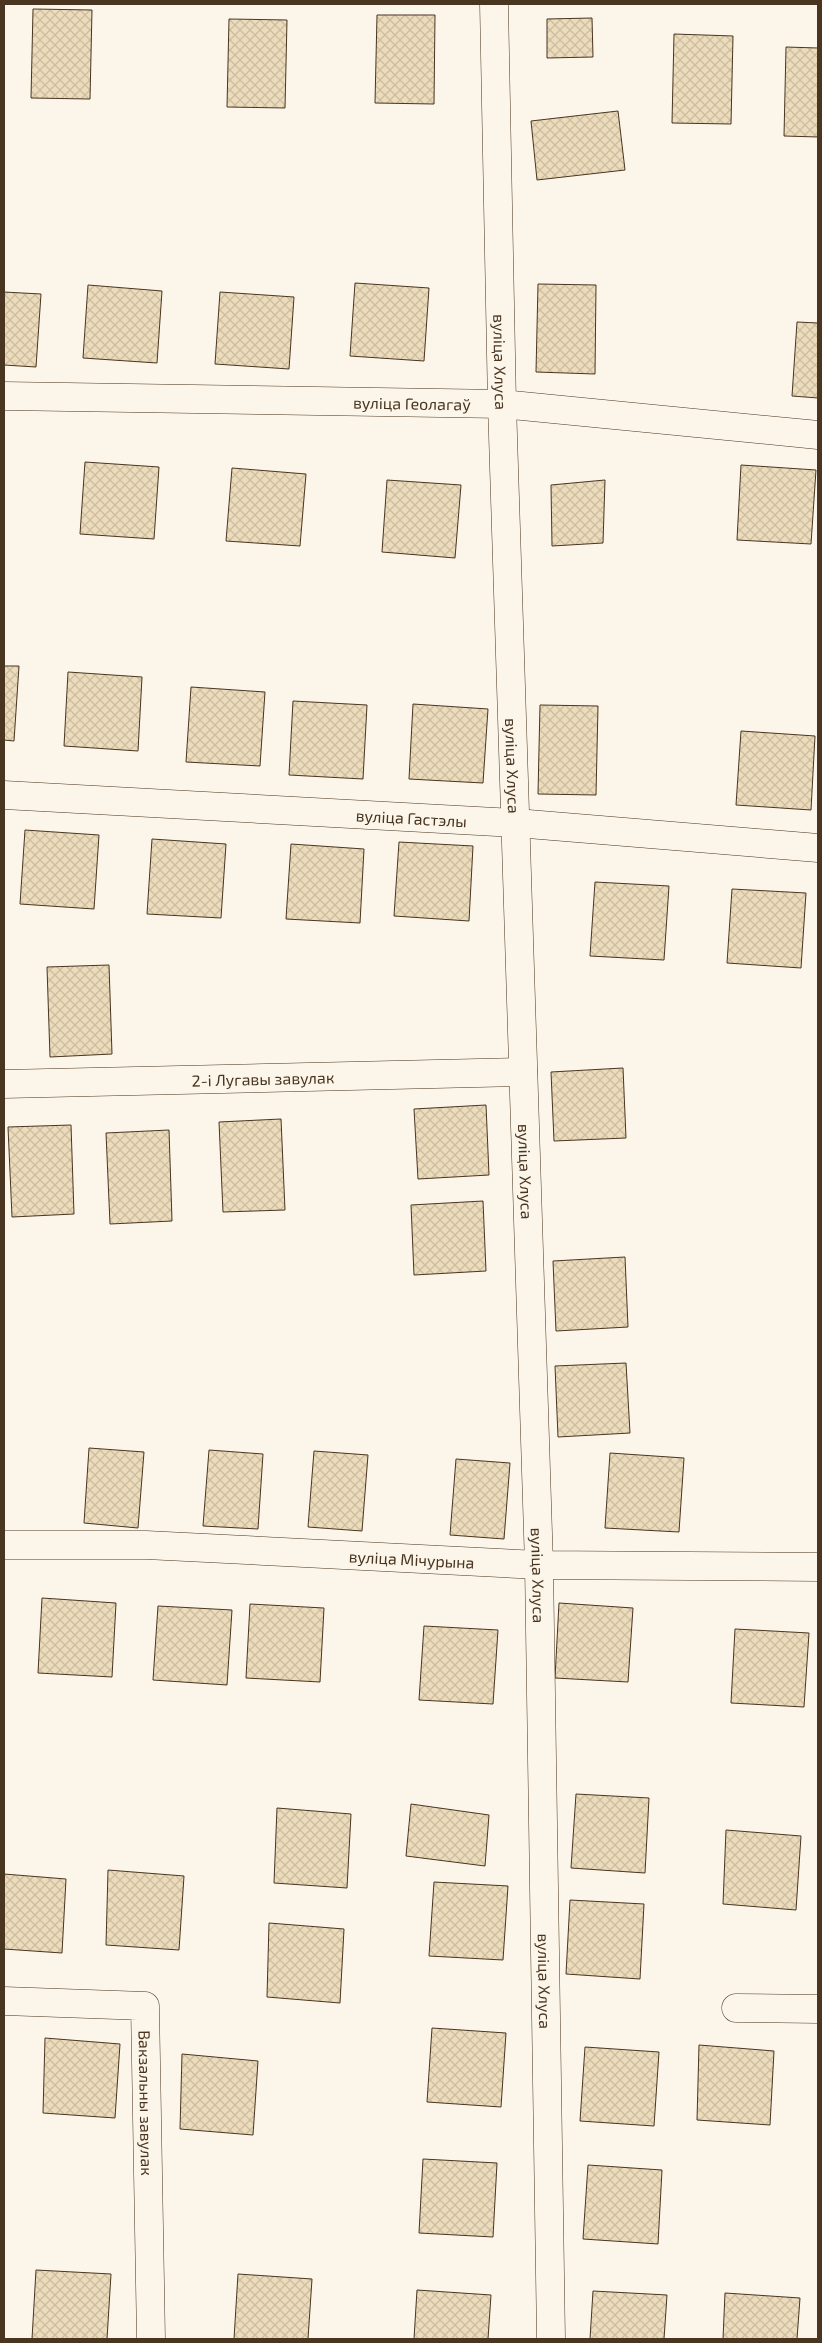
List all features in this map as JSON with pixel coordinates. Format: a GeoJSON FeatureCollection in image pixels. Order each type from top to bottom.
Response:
{"type":"FeatureCollection","features":[{"type":"Feature","properties":{"kind":"street","name":"вуліца Хлуса"},"geometry":{"type":"LineString","coordinates":[[494,4],[502,404],[539,1565],[552,2339]]}},
{"type":"Feature","properties":{"kind":"street","name":"вуліца Геолагаў"},"geometry":{"type":"LineString","coordinates":[[4,396],[502,404],[818,435]]}},
{"type":"Feature","properties":{"kind":"street","name":"вуліца Гастэлы"},"geometry":{"type":"LineString","coordinates":[[4,795],[516,823],[818,848]]}},
{"type":"Feature","properties":{"kind":"street","name":"2-і Лугавы завулак"},"geometry":{"type":"LineString","coordinates":[[4,1084],[523,1072]]}},
{"type":"Feature","properties":{"kind":"street","name":"вуліца Мічурына"},"geometry":{"type":"LineString","coordinates":[[4,1545],[146,1546],[539,1565],[818,1567]]}},
{"type":"Feature","properties":{"kind":"street","name":"Вакзальны завулак"},"geometry":{"type":"LineString","coordinates":[[4,2001],[145,2006],[151,2339]]}},
{"type":"Feature","properties":{"kind":"street"},"geometry":{"type":"LineString","coordinates":[[736,2008],[818,2009]]}},
{"type":"Feature","properties":{"kind":"building"},"geometry":{"type":"Polygon","coordinates":[[[33,9],[92,10],[90,99],[31,98],[33,9]]]}},
{"type":"Feature","properties":{"kind":"building"},"geometry":{"type":"Polygon","coordinates":[[[377,15],[435,15],[434,104],[375,103],[377,15]]]}},
{"type":"Feature","properties":{"kind":"building"},"geometry":{"type":"Polygon","coordinates":[[[592,18],[593,57],[547,58],[547,19],[592,18]]]}},
{"type":"Feature","properties":{"kind":"building"},"geometry":{"type":"Polygon","coordinates":[[[229,19],[287,20],[285,108],[227,107],[229,19]]]}},
{"type":"Feature","properties":{"kind":"building"},"geometry":{"type":"Polygon","coordinates":[[[674,34],[733,36],[731,124],[672,123],[674,34]]]}},
{"type":"Feature","properties":{"kind":"building"},"geometry":{"type":"Polygon","coordinates":[[[786,47],[818,48],[818,137],[784,136],[786,47]]]}},
{"type":"Feature","properties":{"kind":"building"},"geometry":{"type":"Polygon","coordinates":[[[618,111],[625,170],[537,180],[531,121],[618,111]]]}},
{"type":"Feature","properties":{"kind":"building"},"geometry":{"type":"Polygon","coordinates":[[[355,283],[429,288],[424,361],[350,356],[355,283]]]}},
{"type":"Feature","properties":{"kind":"building"},"geometry":{"type":"Polygon","coordinates":[[[538,284],[596,285],[595,374],[536,372],[538,284]]]}},
{"type":"Feature","properties":{"kind":"building"},"geometry":{"type":"Polygon","coordinates":[[[88,285],[162,291],[157,363],[83,358],[88,285]]]}},
{"type":"Feature","properties":{"kind":"building"},"geometry":{"type":"Polygon","coordinates":[[[4,292],[41,294],[36,367],[4,365],[4,292]]]}},
{"type":"Feature","properties":{"kind":"building"},"geometry":{"type":"Polygon","coordinates":[[[220,292],[294,297],[289,369],[215,364],[220,292]]]}},
{"type":"Feature","properties":{"kind":"building"},"geometry":{"type":"Polygon","coordinates":[[[797,322],[818,323],[818,398],[792,396],[797,322]]]}},
{"type":"Feature","properties":{"kind":"building"},"geometry":{"type":"Polygon","coordinates":[[[85,462],[159,467],[154,539],[80,534],[85,462]]]}},
{"type":"Feature","properties":{"kind":"building"},"geometry":{"type":"Polygon","coordinates":[[[741,465],[816,470],[811,544],[737,540],[741,465]]]}},
{"type":"Feature","properties":{"kind":"building"},"geometry":{"type":"Polygon","coordinates":[[[232,468],[306,474],[300,546],[226,541],[232,468]]]}},
{"type":"Feature","properties":{"kind":"building"},"geometry":{"type":"Polygon","coordinates":[[[387,480],[461,485],[455,558],[382,552],[387,480]]]}},
{"type":"Feature","properties":{"kind":"building"},"geometry":{"type":"Polygon","coordinates":[[[605,480],[603,543],[552,546],[551,485],[605,480]]]}},
{"type":"Feature","properties":{"kind":"building"},"geometry":{"type":"Polygon","coordinates":[[[4,666],[19,666],[14,741],[4,740],[4,666]]]}},
{"type":"Feature","properties":{"kind":"building"},"geometry":{"type":"Polygon","coordinates":[[[68,672],[142,677],[138,751],[64,746],[68,672]]]}},
{"type":"Feature","properties":{"kind":"building"},"geometry":{"type":"Polygon","coordinates":[[[191,687],[265,692],[260,766],[186,762],[191,687]]]}},
{"type":"Feature","properties":{"kind":"building"},"geometry":{"type":"Polygon","coordinates":[[[293,701],[367,705],[363,779],[289,775],[293,701]]]}},
{"type":"Feature","properties":{"kind":"building"},"geometry":{"type":"Polygon","coordinates":[[[413,704],[488,709],[483,783],[409,779],[413,704]]]}},
{"type":"Feature","properties":{"kind":"building"},"geometry":{"type":"Polygon","coordinates":[[[540,705],[598,706],[596,795],[538,794],[540,705]]]}},
{"type":"Feature","properties":{"kind":"building"},"geometry":{"type":"Polygon","coordinates":[[[741,731],[815,736],[811,810],[736,805],[741,731]]]}},
{"type":"Feature","properties":{"kind":"building"},"geometry":{"type":"Polygon","coordinates":[[[25,830],[99,835],[94,909],[20,904],[25,830]]]}},
{"type":"Feature","properties":{"kind":"building"},"geometry":{"type":"Polygon","coordinates":[[[152,839],[226,844],[221,918],[147,914],[152,839]]]}},
{"type":"Feature","properties":{"kind":"building"},"geometry":{"type":"Polygon","coordinates":[[[399,842],[473,846],[469,921],[394,916],[399,842]]]}},
{"type":"Feature","properties":{"kind":"building"},"geometry":{"type":"Polygon","coordinates":[[[291,844],[364,849],[360,923],[286,919],[291,844]]]}},
{"type":"Feature","properties":{"kind":"building"},"geometry":{"type":"Polygon","coordinates":[[[595,882],[669,886],[664,960],[590,956],[595,882]]]}},
{"type":"Feature","properties":{"kind":"building"},"geometry":{"type":"Polygon","coordinates":[[[732,889],[806,893],[801,968],[727,963],[732,889]]]}},
{"type":"Feature","properties":{"kind":"building"},"geometry":{"type":"Polygon","coordinates":[[[109,965],[112,1054],[50,1057],[47,967],[109,965]]]}},
{"type":"Feature","properties":{"kind":"building"},"geometry":{"type":"Polygon","coordinates":[[[623,1068],[626,1138],[554,1141],[551,1072],[623,1068]]]}},
{"type":"Feature","properties":{"kind":"building"},"geometry":{"type":"Polygon","coordinates":[[[486,1105],[489,1175],[418,1179],[414,1109],[486,1105]]]}},
{"type":"Feature","properties":{"kind":"building"},"geometry":{"type":"Polygon","coordinates":[[[281,1119],[285,1210],[223,1212],[219,1122],[281,1119]]]}},
{"type":"Feature","properties":{"kind":"building"},"geometry":{"type":"Polygon","coordinates":[[[71,1125],[74,1214],[12,1217],[8,1127],[71,1125]]]}},
{"type":"Feature","properties":{"kind":"building"},"geometry":{"type":"Polygon","coordinates":[[[169,1130],[172,1221],[110,1224],[106,1133],[169,1130]]]}},
{"type":"Feature","properties":{"kind":"building"},"geometry":{"type":"Polygon","coordinates":[[[483,1201],[486,1271],[414,1275],[411,1205],[483,1201]]]}},
{"type":"Feature","properties":{"kind":"building"},"geometry":{"type":"Polygon","coordinates":[[[625,1257],[628,1327],[556,1331],[553,1261],[625,1257]]]}},
{"type":"Feature","properties":{"kind":"building"},"geometry":{"type":"Polygon","coordinates":[[[626,1363],[630,1433],[558,1437],[555,1366],[626,1363]]]}},
{"type":"Feature","properties":{"kind":"building"},"geometry":{"type":"Polygon","coordinates":[[[89,1448],[144,1452],[138,1528],[84,1523],[89,1448]]]}},
{"type":"Feature","properties":{"kind":"building"},"geometry":{"type":"Polygon","coordinates":[[[209,1450],[263,1454],[258,1529],[203,1526],[209,1450]]]}},
{"type":"Feature","properties":{"kind":"building"},"geometry":{"type":"Polygon","coordinates":[[[314,1451],[368,1455],[362,1531],[308,1527],[314,1451]]]}},
{"type":"Feature","properties":{"kind":"building"},"geometry":{"type":"Polygon","coordinates":[[[610,1453],[684,1458],[679,1532],[605,1528],[610,1453]]]}},
{"type":"Feature","properties":{"kind":"building"},"geometry":{"type":"Polygon","coordinates":[[[456,1459],[510,1463],[504,1539],[450,1535],[456,1459]]]}},
{"type":"Feature","properties":{"kind":"building"},"geometry":{"type":"Polygon","coordinates":[[[42,1598],[116,1603],[112,1677],[38,1673],[42,1598]]]}},
{"type":"Feature","properties":{"kind":"building"},"geometry":{"type":"Polygon","coordinates":[[[559,1603],[633,1608],[628,1682],[555,1678],[559,1603]]]}},
{"type":"Feature","properties":{"kind":"building"},"geometry":{"type":"Polygon","coordinates":[[[250,1604],[324,1608],[320,1682],[246,1678],[250,1604]]]}},
{"type":"Feature","properties":{"kind":"building"},"geometry":{"type":"Polygon","coordinates":[[[158,1606],[232,1610],[227,1685],[153,1680],[158,1606]]]}},
{"type":"Feature","properties":{"kind":"building"},"geometry":{"type":"Polygon","coordinates":[[[424,1626],[498,1630],[493,1704],[419,1700],[424,1626]]]}},
{"type":"Feature","properties":{"kind":"building"},"geometry":{"type":"Polygon","coordinates":[[[735,1629],[809,1633],[804,1707],[731,1703],[735,1629]]]}},
{"type":"Feature","properties":{"kind":"building"},"geometry":{"type":"Polygon","coordinates":[[[576,1794],[649,1798],[645,1873],[571,1868],[576,1794]]]}},
{"type":"Feature","properties":{"kind":"building"},"geometry":{"type":"Polygon","coordinates":[[[411,1804],[489,1815],[485,1866],[406,1856],[411,1804]]]}},
{"type":"Feature","properties":{"kind":"building"},"geometry":{"type":"Polygon","coordinates":[[[277,1808],[351,1814],[347,1888],[274,1883],[277,1808]]]}},
{"type":"Feature","properties":{"kind":"building"},"geometry":{"type":"Polygon","coordinates":[[[726,1830],[801,1836],[796,1910],[723,1904],[726,1830]]]}},
{"type":"Feature","properties":{"kind":"building"},"geometry":{"type":"Polygon","coordinates":[[[108,1870],[184,1876],[179,1950],[106,1945],[108,1870]]]}},
{"type":"Feature","properties":{"kind":"building"},"geometry":{"type":"Polygon","coordinates":[[[4,1874],[66,1879],[62,1953],[4,1949],[4,1874]]]}},
{"type":"Feature","properties":{"kind":"building"},"geometry":{"type":"Polygon","coordinates":[[[434,1882],[508,1886],[503,1960],[429,1956],[434,1882]]]}},
{"type":"Feature","properties":{"kind":"building"},"geometry":{"type":"Polygon","coordinates":[[[570,1900],[644,1904],[640,1979],[566,1974],[570,1900]]]}},
{"type":"Feature","properties":{"kind":"building"},"geometry":{"type":"Polygon","coordinates":[[[269,1923],[344,1929],[340,2003],[267,1997],[269,1923]]]}},
{"type":"Feature","properties":{"kind":"building"},"geometry":{"type":"Polygon","coordinates":[[[432,2028],[506,2033],[501,2107],[427,2102],[432,2028]]]}},
{"type":"Feature","properties":{"kind":"building"},"geometry":{"type":"Polygon","coordinates":[[[45,2038],[120,2044],[115,2118],[43,2113],[45,2038]]]}},
{"type":"Feature","properties":{"kind":"building"},"geometry":{"type":"Polygon","coordinates":[[[699,2045],[774,2051],[770,2125],[697,2120],[699,2045]]]}},
{"type":"Feature","properties":{"kind":"building"},"geometry":{"type":"Polygon","coordinates":[[[585,2047],[659,2052],[654,2126],[580,2121],[585,2047]]]}},
{"type":"Feature","properties":{"kind":"building"},"geometry":{"type":"Polygon","coordinates":[[[182,2054],[258,2061],[253,2135],[180,2129],[182,2054]]]}},
{"type":"Feature","properties":{"kind":"building"},"geometry":{"type":"Polygon","coordinates":[[[423,2159],[497,2163],[493,2237],[419,2233],[423,2159]]]}},
{"type":"Feature","properties":{"kind":"building"},"geometry":{"type":"Polygon","coordinates":[[[588,2165],[662,2170],[658,2244],[583,2239],[588,2165]]]}},
{"type":"Feature","properties":{"kind":"building"},"geometry":{"type":"Polygon","coordinates":[[[36,2270],[111,2274],[107,2339],[32,2339],[36,2270]]]}},
{"type":"Feature","properties":{"kind":"building"},"geometry":{"type":"Polygon","coordinates":[[[238,2274],[312,2279],[308,2339],[234,2339],[238,2274]]]}},
{"type":"Feature","properties":{"kind":"building"},"geometry":{"type":"Polygon","coordinates":[[[417,2290],[491,2295],[488,2339],[414,2339],[417,2290]]]}},
{"type":"Feature","properties":{"kind":"building"},"geometry":{"type":"Polygon","coordinates":[[[593,2291],[667,2295],[664,2339],[590,2339],[593,2291]]]}},
{"type":"Feature","properties":{"kind":"building"},"geometry":{"type":"Polygon","coordinates":[[[725,2293],[800,2298],[797,2339],[723,2339],[725,2293]]]}}]}
